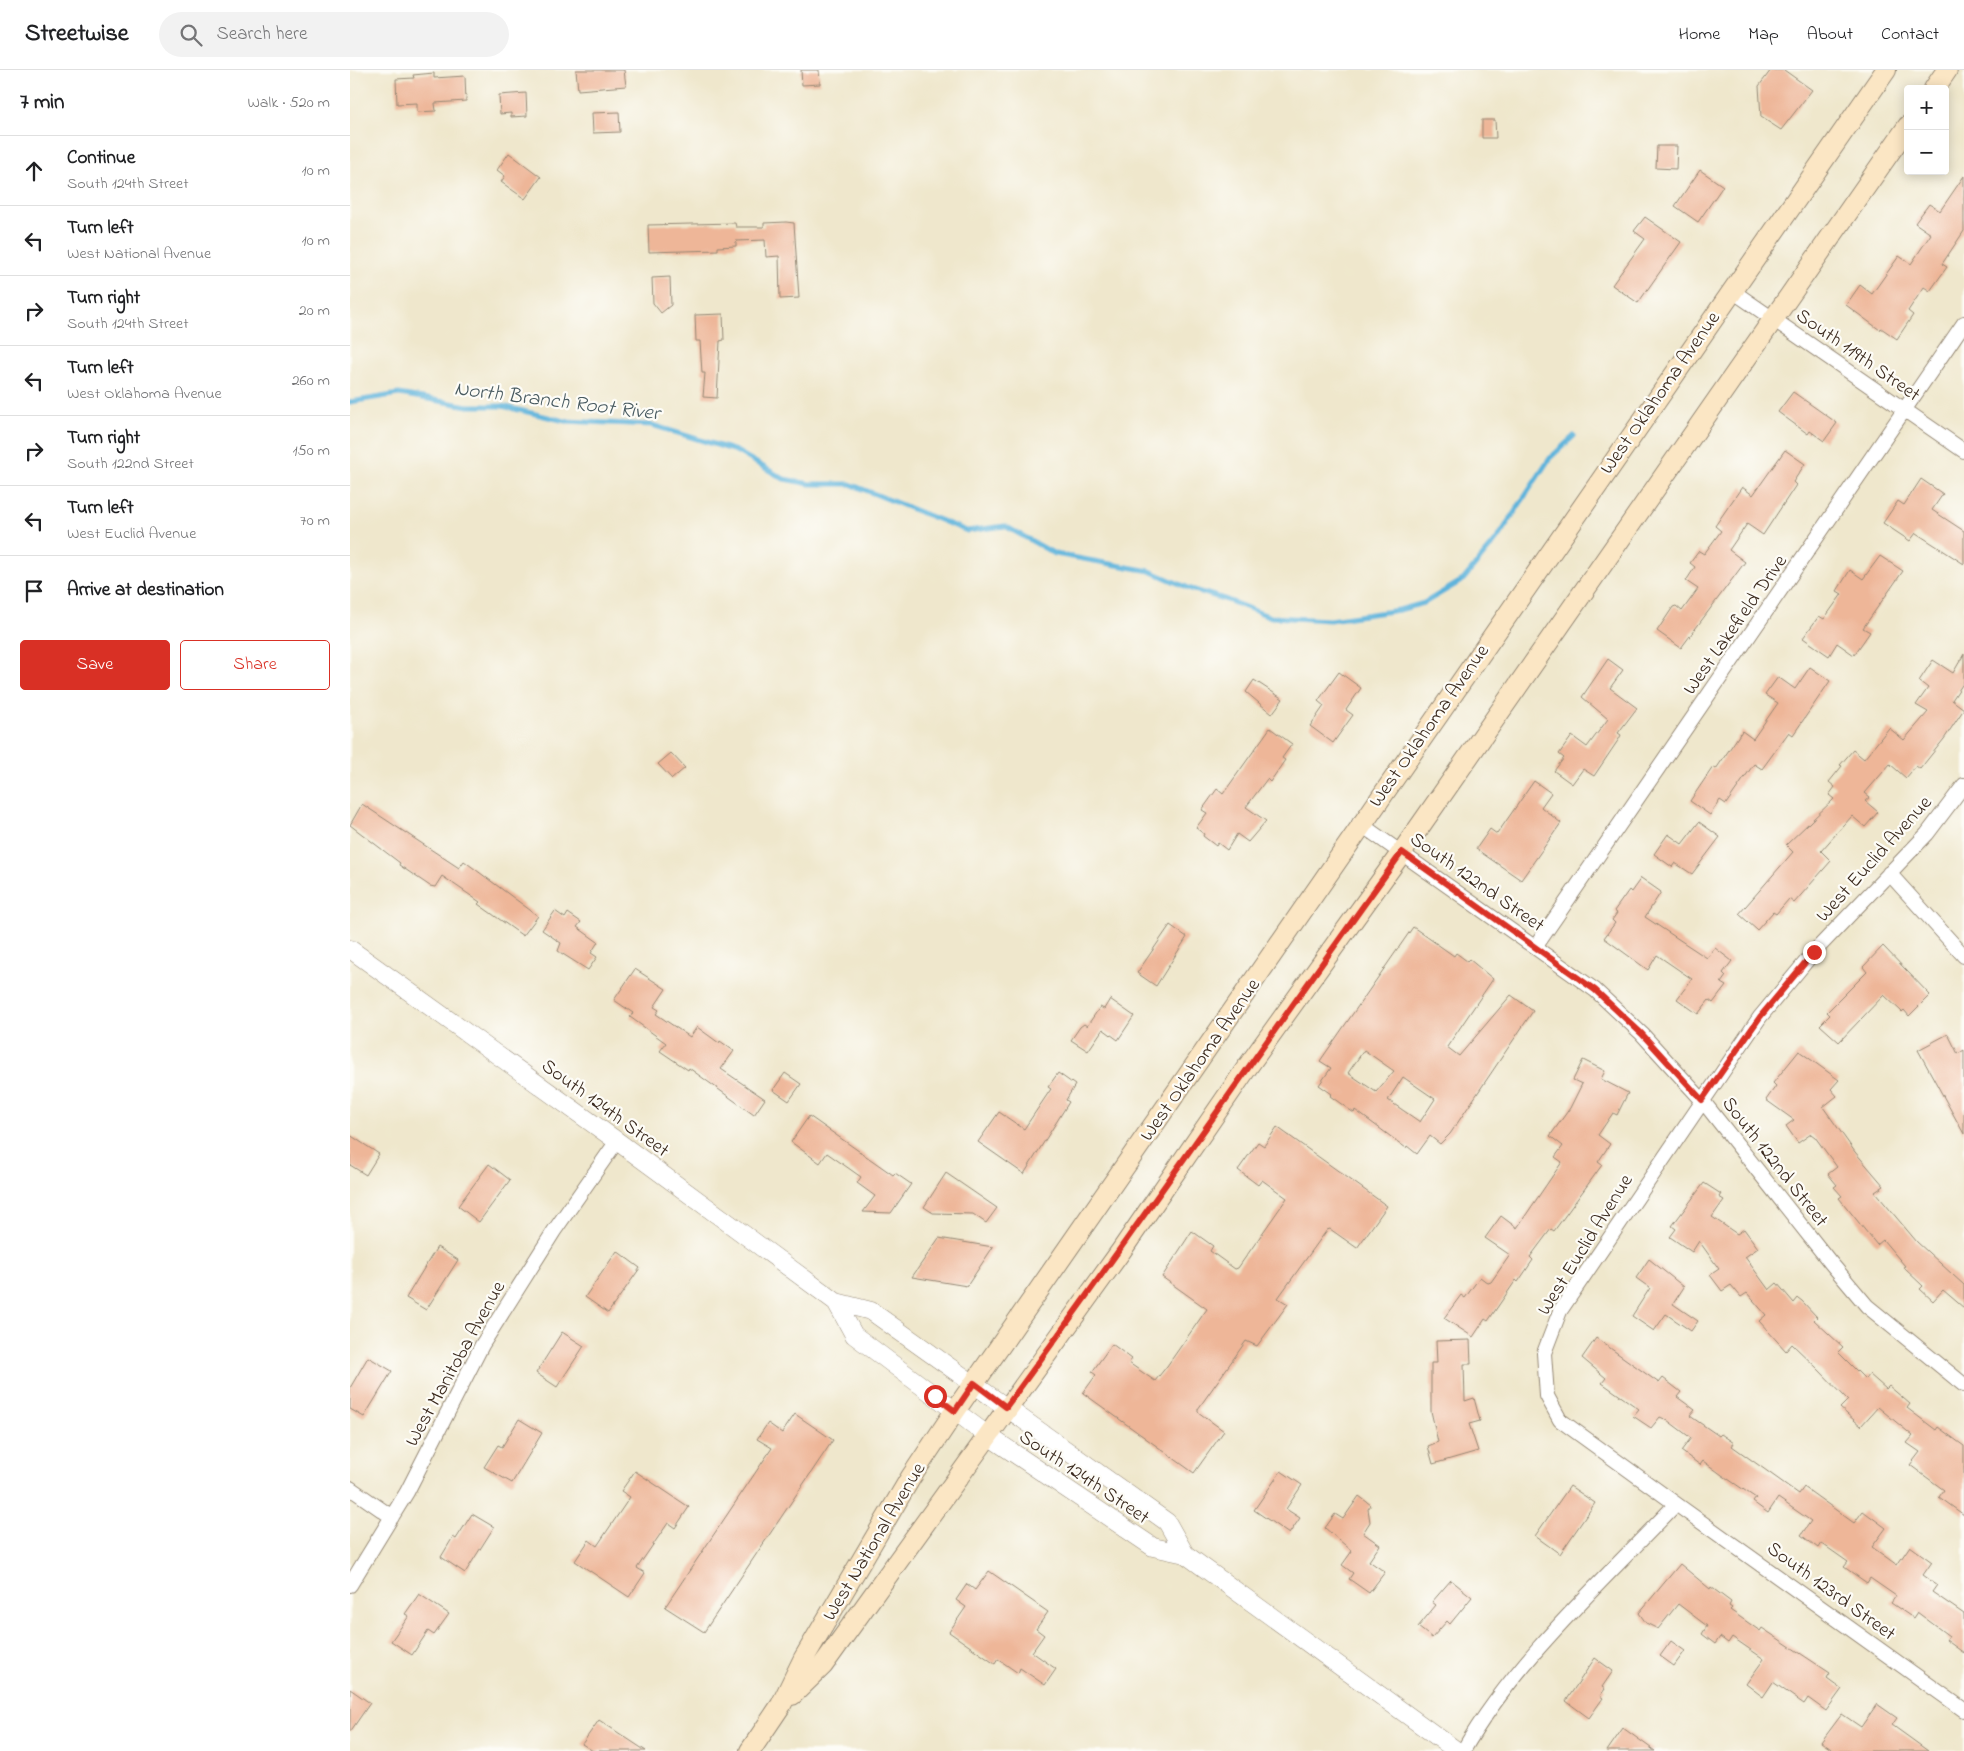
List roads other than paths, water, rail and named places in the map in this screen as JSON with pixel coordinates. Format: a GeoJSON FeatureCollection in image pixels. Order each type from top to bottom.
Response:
{"type":"FeatureCollection","features":[{"type":"Feature","properties":{"kind":"main road","name":"West Oklahoma Avenue"},"geometry":{"type":"LineString","coordinates":[[974,1383],[1242,996],[1359,823],[1886,70]]}},
{"type":"Feature","properties":{"kind":"main road"},"geometry":{"type":"LineString","coordinates":[[1937,85],[1947,70]]}},
{"type":"Feature","properties":{"kind":"main road"},"geometry":{"type":"LineString","coordinates":[[1006,1407],[1120,1250],[1246,1069],[1402,852],[1905,130]]}},
{"type":"Feature","properties":{"kind":"main road","name":"West National Avenue"},"geometry":{"type":"LineString","coordinates":[[750,1751],[781,1705],[804,1658],[901,1493],[974,1383]]}},
{"type":"Feature","properties":{"kind":"main road","name":"West National Avenue"},"geometry":{"type":"LineString","coordinates":[[781,1705],[822,1665],[1006,1407]]}},
{"type":"Feature","properties":{"kind":"street","name":"South 119th Street"},"geometry":{"type":"LineString","coordinates":[[1731,290],[1964,451]]}},
{"type":"Feature","properties":{"kind":"street","name":"West Lakefield Drive"},"geometry":{"type":"LineString","coordinates":[[1536,946],[1905,412],[1964,323]]}},
{"type":"Feature","properties":{"kind":"street","name":"West Euclid Avenue"},"geometry":{"type":"LineString","coordinates":[[1676,1504],[1560,1420],[1547,1396],[1544,1353],[1560,1311],[1760,1017],[1814,952],[1927,834],[1964,785]]}},
{"type":"Feature","properties":{"kind":"street","name":"South 122nd Street"},"geometry":{"type":"LineString","coordinates":[[1359,823],[1536,946],[1595,990],[1642,1034],[1702,1100],[1867,1306],[1964,1386]]}},
{"type":"Feature","properties":{"kind":"street"},"geometry":{"type":"LineString","coordinates":[[1889,873],[1964,956]]}},
{"type":"Feature","properties":{"kind":"street","name":"South 124th Street"},"geometry":{"type":"LineString","coordinates":[[350,949],[617,1141],[836,1302],[871,1311],[1167,1522],[1185,1554]]}},
{"type":"Feature","properties":{"kind":"street","name":"West Manitoba Avenue"},"geometry":{"type":"LineString","coordinates":[[350,1585],[392,1516],[482,1345],[554,1231],[617,1141]]}},
{"type":"Feature","properties":{"kind":"street","name":"South 124th Street"},"geometry":{"type":"LineString","coordinates":[[836,1302],[854,1335],[987,1436],[1153,1547],[1185,1554],[1457,1751]]}},
{"type":"Feature","properties":{"kind":"street"},"geometry":{"type":"LineString","coordinates":[[350,1488],[392,1516]]}},
{"type":"Feature","properties":{"kind":"street"},"geometry":{"type":"LineString","coordinates":[[1463,1751],[1477,1726],[1526,1662],[1676,1504]]}},
{"type":"Feature","properties":{"kind":"street","name":"South 123rd Street"},"geometry":{"type":"LineString","coordinates":[[1676,1504],[1964,1710]]}},
{"type":"Feature","properties":{"kind":"waterway","name":"North Branch Root River"},"geometry":{"type":"LineString","coordinates":[[350,402],[399,394],[468,406],[502,406],[565,421],[652,425],[736,451],[784,479],[810,484],[850,484],[967,531],[1005,526],[1055,554],[1150,571],[1191,589],[1227,600],[1271,617],[1330,620],[1399,610],[1424,603],[1463,580],[1497,539],[1550,458],[1574,436]]}}]}
